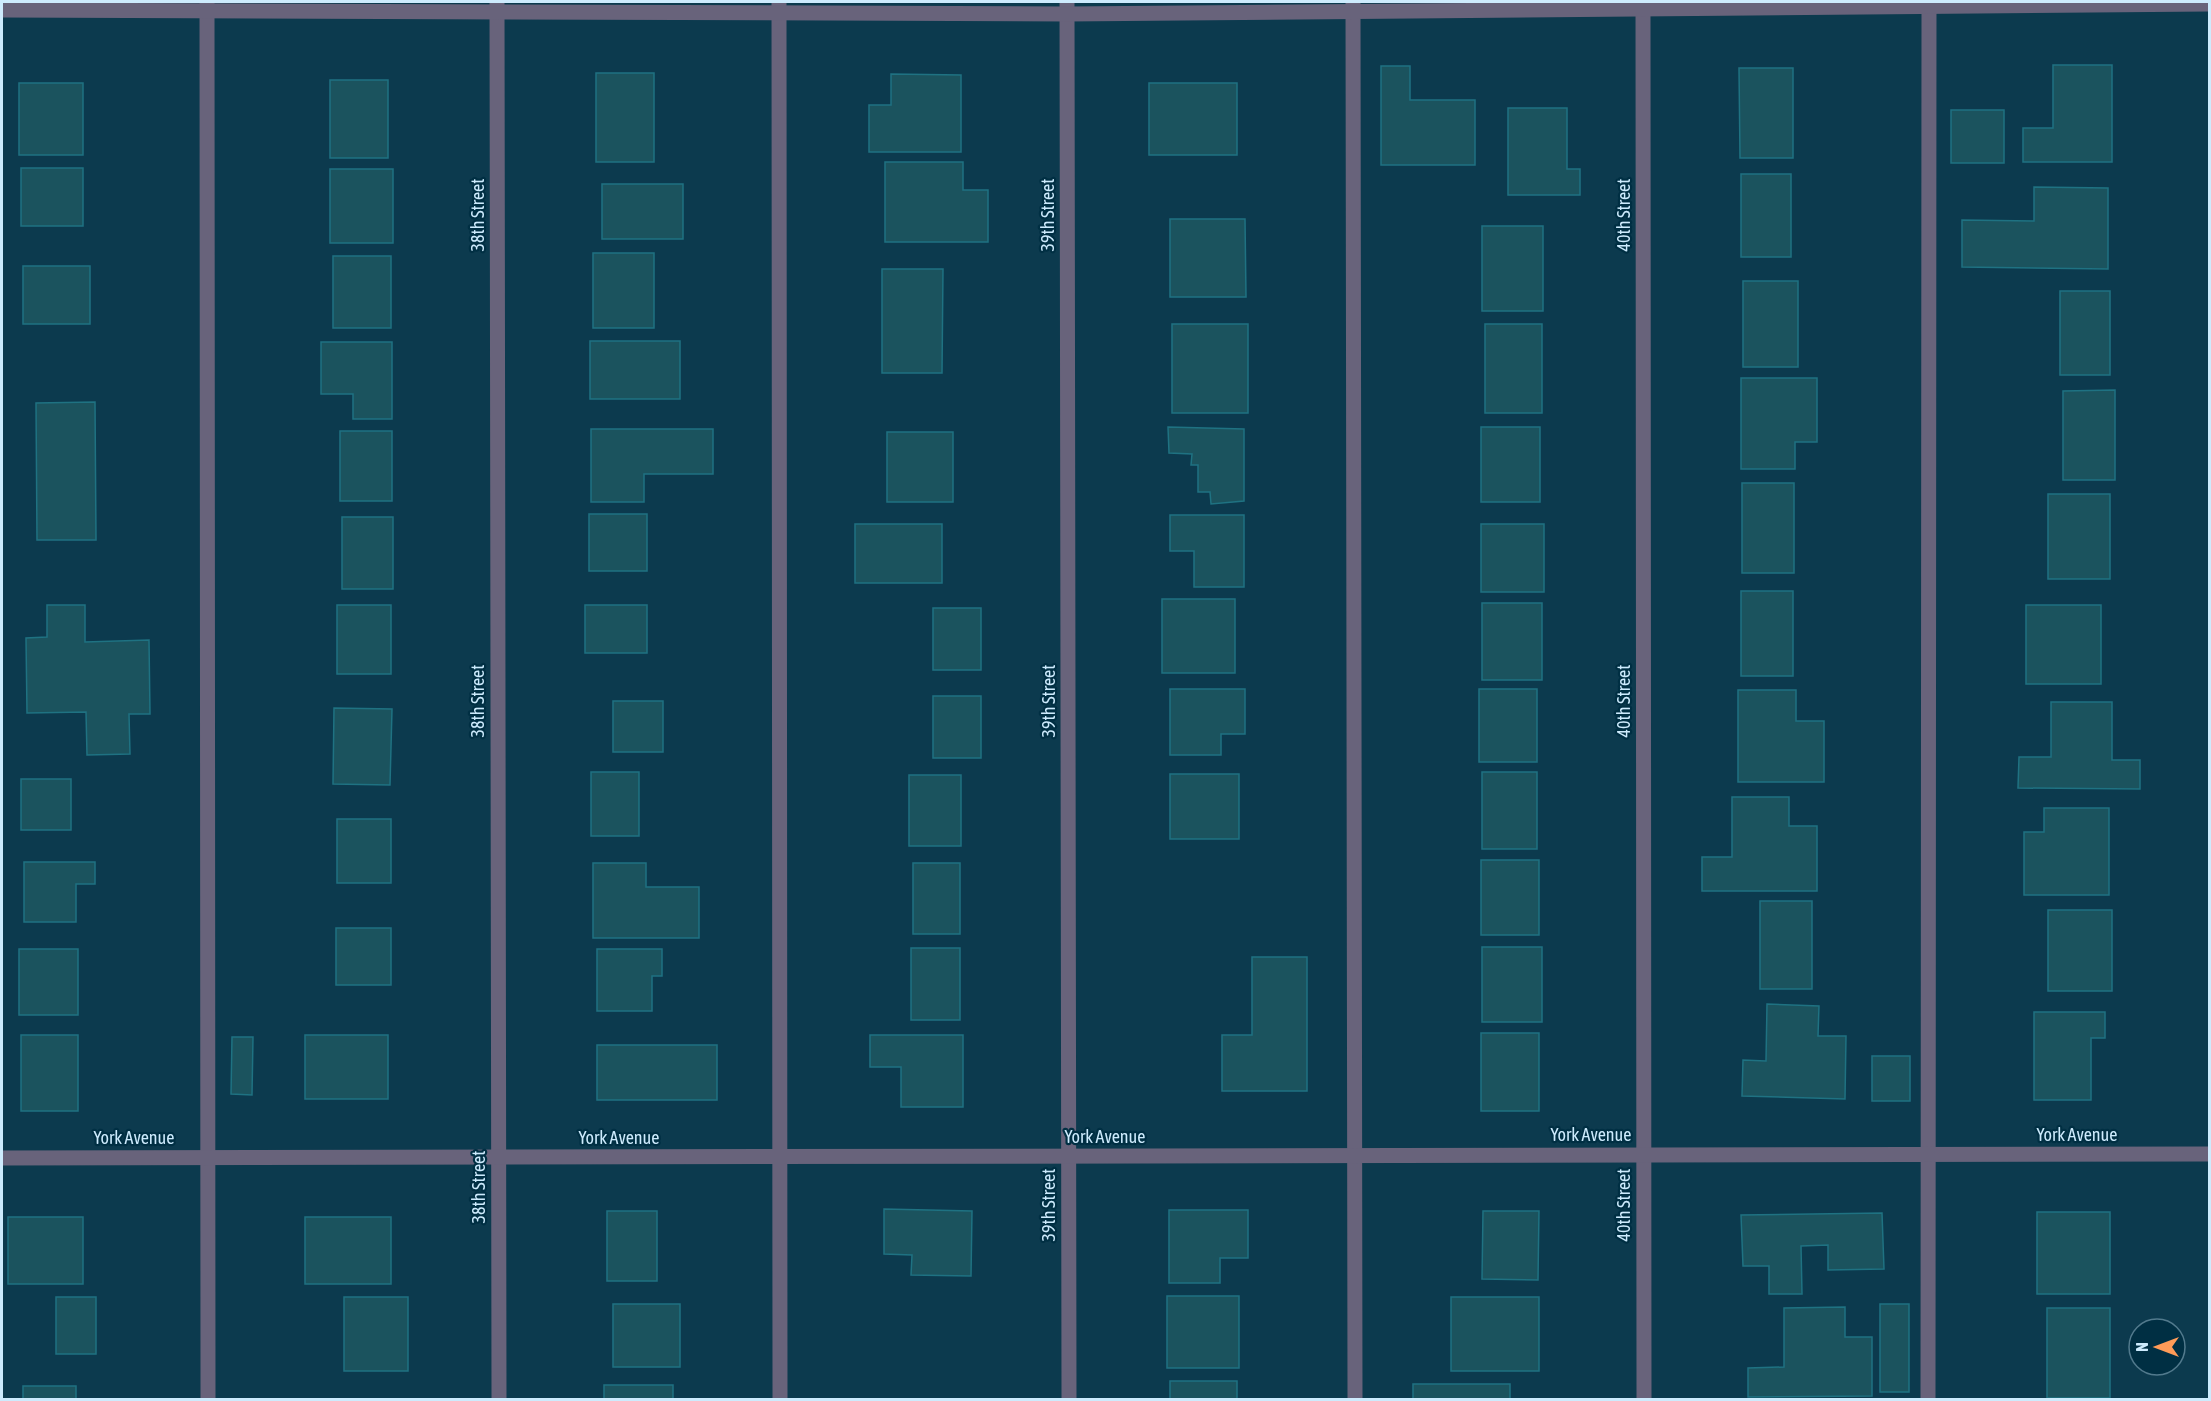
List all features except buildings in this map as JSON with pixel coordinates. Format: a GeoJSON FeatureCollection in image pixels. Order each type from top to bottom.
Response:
{"type":"FeatureCollection","features":[{"type":"Feature","properties":{"kind":"street"},"geometry":{"type":"LineString","coordinates":[[1928,1400],[1929,4]]}},
{"type":"Feature","properties":{"kind":"street"},"geometry":{"type":"LineString","coordinates":[[2,10],[207,6],[1067,8],[2210,4]]}},
{"type":"Feature","properties":{"kind":"street","name":"40th Street"},"geometry":{"type":"LineString","coordinates":[[1644,5],[1644,1400]]}},
{"type":"Feature","properties":{"kind":"street"},"geometry":{"type":"LineString","coordinates":[[207,6],[208,1400]]}},
{"type":"Feature","properties":{"kind":"street"},"geometry":{"type":"LineString","coordinates":[[1353,6],[1355,1400]]}},
{"type":"Feature","properties":{"kind":"street","name":"38th Street"},"geometry":{"type":"LineString","coordinates":[[497,7],[498,1400]]}},
{"type":"Feature","properties":{"kind":"street"},"geometry":{"type":"LineString","coordinates":[[779,7],[780,1400]]}},
{"type":"Feature","properties":{"kind":"street","name":"39th Street"},"geometry":{"type":"LineString","coordinates":[[1067,8],[1069,1400]]}},
{"type":"Feature","properties":{"kind":"street","name":"York Avenue"},"geometry":{"type":"LineString","coordinates":[[2,1158],[2210,1154]]}}]}
